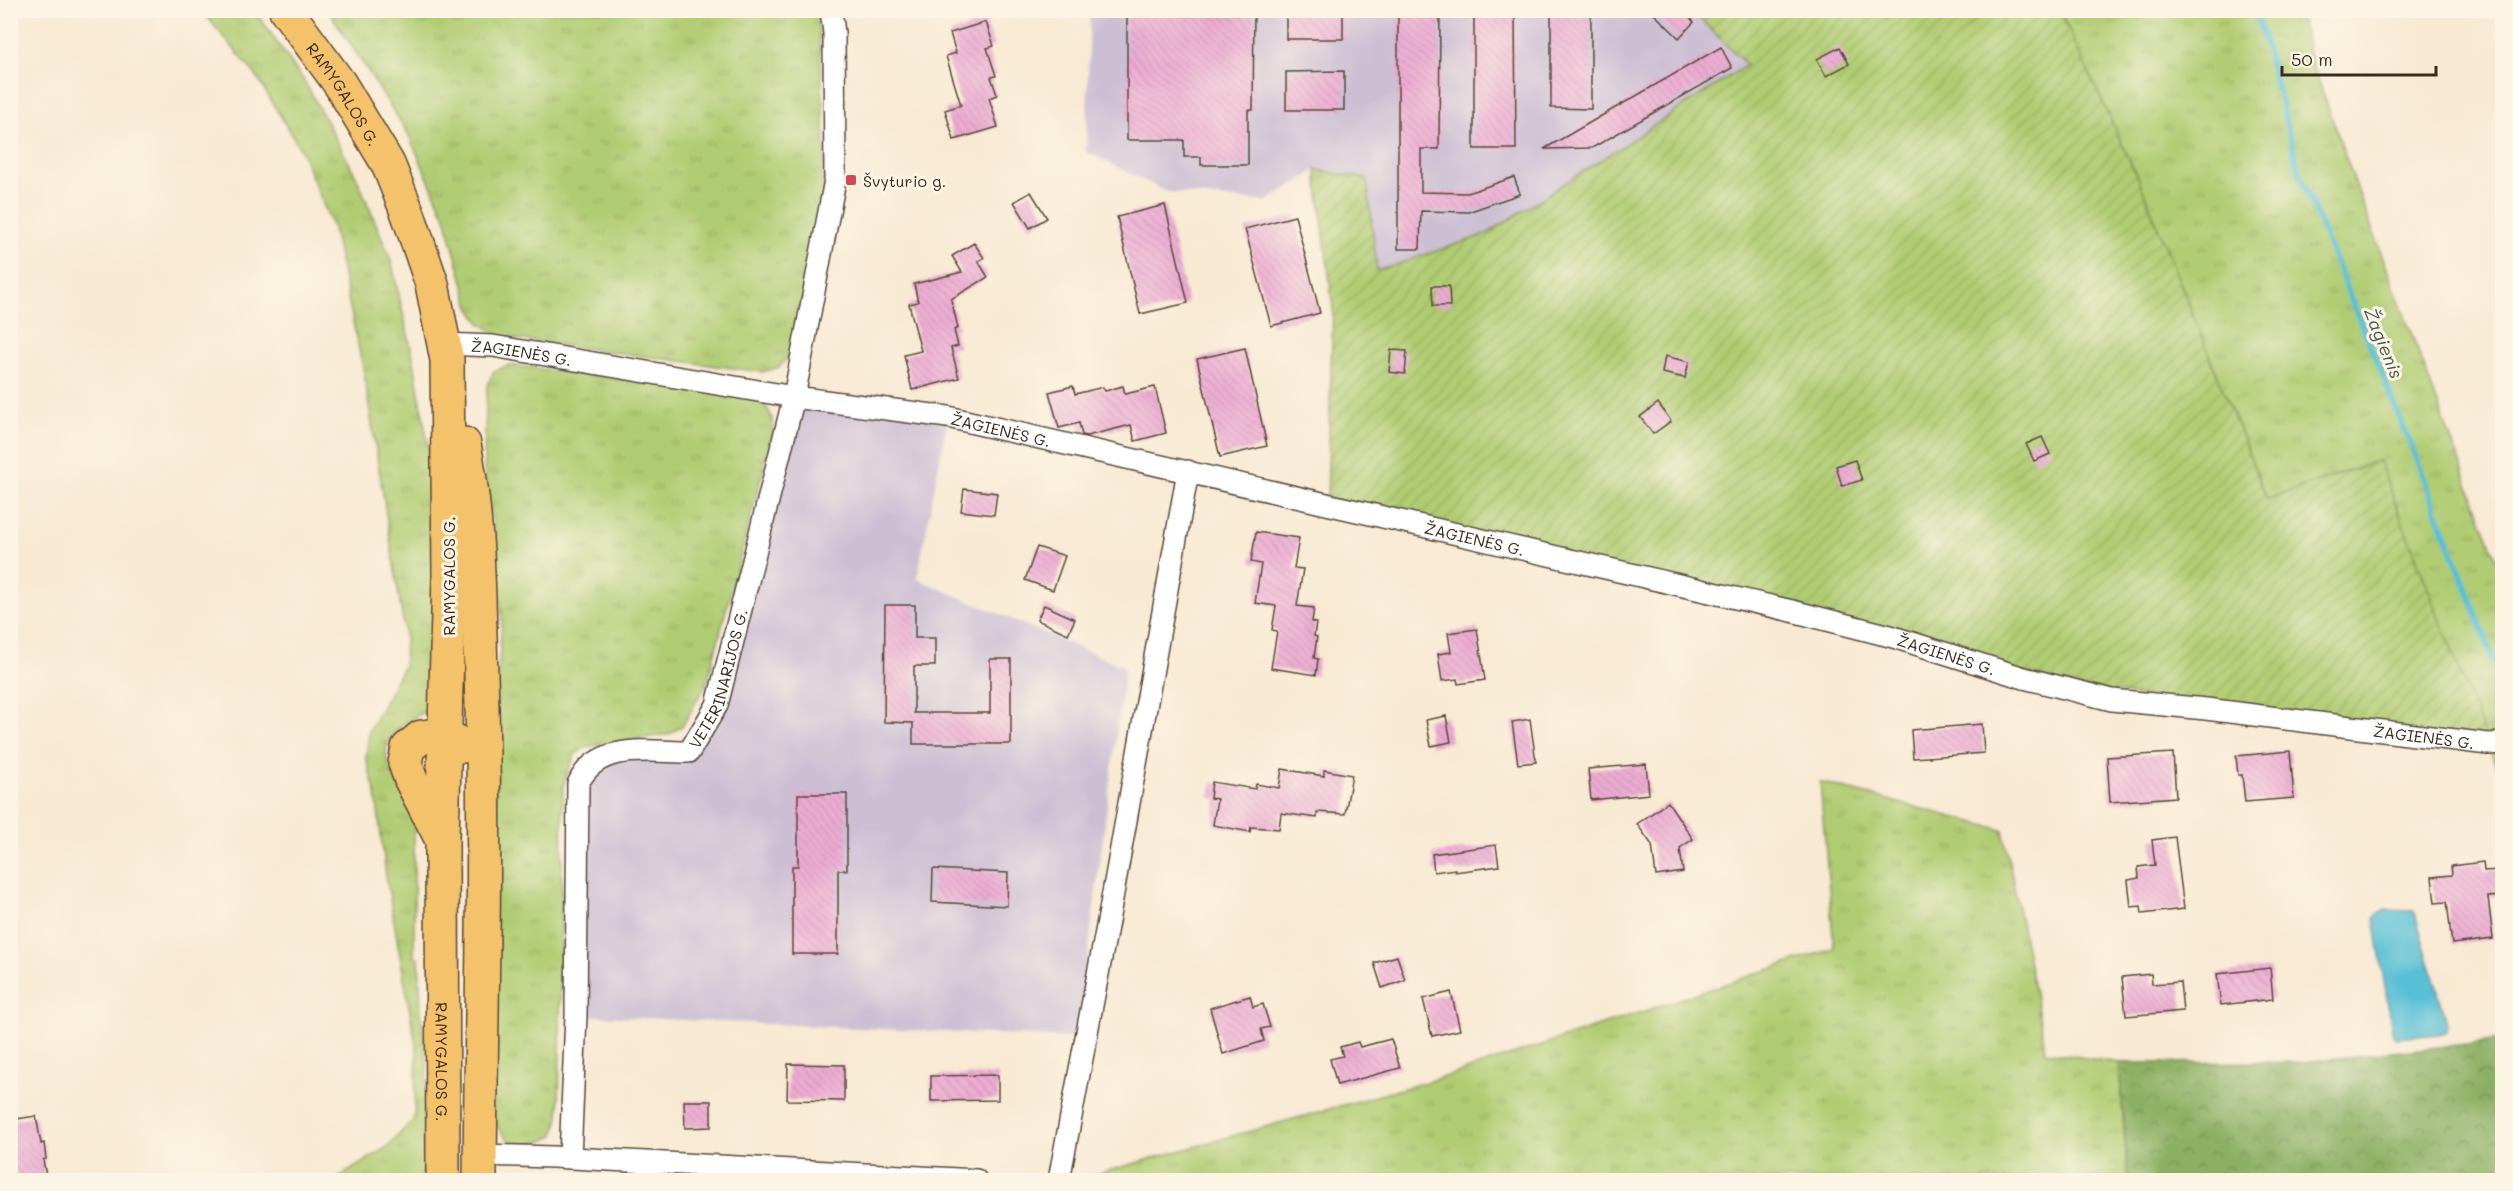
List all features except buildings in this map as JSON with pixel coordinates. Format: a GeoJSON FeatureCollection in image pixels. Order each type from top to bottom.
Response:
{"type":"FeatureCollection","features":[{"type":"Feature","properties":{"kind":"highway","name":"RAMYGALOS G."},"geometry":{"type":"LineString","coordinates":[[286,10],[340,84],[388,164],[432,284],[445,352],[449,576],[444,734],[421,737],[408,748],[405,763],[418,796],[442,839],[442,1180]]}},
{"type":"Feature","properties":{"kind":"highway"},"geometry":{"type":"LineString","coordinates":[[445,352],[473,498],[478,572],[484,773],[480,1168]]}},
{"type":"Feature","properties":{"kind":"highway"},"geometry":{"type":"LineString","coordinates":[[444,734],[457,741],[470,753],[484,773]]}},
{"type":"Feature","properties":{"kind":"street"},"geometry":{"type":"LineString","coordinates":[[794,397],[835,180],[834,33],[831,10]]}},
{"type":"Feature","properties":{"kind":"street","name":"ŽAGIENĖS G."},"geometry":{"type":"LineString","coordinates":[[445,352],[493,346],[794,397],[948,417],[1792,611],[1890,636],[2024,678],[2112,700],[2487,744],[2502,743]]}},
{"type":"Feature","properties":{"kind":"street","name":"VETERINARIJOS G."},"geometry":{"type":"LineString","coordinates":[[570,1158],[576,1015],[578,784],[583,772],[602,756],[617,752],[689,752],[717,705],[794,397]]}},
{"type":"Feature","properties":{"kind":"street"},"geometry":{"type":"LineString","coordinates":[[1059,1180],[1107,928],[1188,471]]}},
{"type":"Feature","properties":{"kind":"street"},"geometry":{"type":"LineString","coordinates":[[480,1168],[570,1158],[976,1180]]}},
{"type":"Feature","properties":{"kind":"shaded area"},"geometry":{"type":"Polygon","coordinates":[[[1090,11],[1692,11],[1747,65],[1487,234],[1377,271],[1316,170],[1266,202],[1168,192],[1086,152],[1090,11]]]}},
{"type":"Feature","properties":{"kind":"shaded area"},"geometry":{"type":"Polygon","coordinates":[[[794,397],[948,417],[917,579],[1125,667],[1077,1038],[576,1015],[578,784],[592,764],[689,752],[717,705],[794,397]]]}},
{"type":"Feature","properties":{"kind":"green space"},"geometry":{"type":"Polygon","coordinates":[[[202,11],[255,11],[306,84],[356,176],[391,260],[413,357],[439,508],[430,699],[426,711],[403,725],[391,738],[386,751],[388,764],[409,808],[414,826],[414,957],[419,958],[421,1011],[427,1062],[424,1171],[417,1180],[335,1180],[386,1148],[414,1119],[417,1051],[386,876],[376,794],[366,758],[369,731],[404,665],[405,635],[364,373],[333,228],[301,150],[255,74],[202,11]]]}},
{"type":"Feature","properties":{"kind":"green space"},"geometry":{"type":"Polygon","coordinates":[[[329,11],[818,11],[825,144],[823,214],[789,356],[779,367],[762,372],[501,337],[480,323],[470,307],[445,217],[408,133],[329,11]]]}},
{"type":"Feature","properties":{"kind":"green space"},"geometry":{"type":"Polygon","coordinates":[[[1692,11],[2060,11],[2140,183],[2267,499],[2379,461],[2488,744],[2088,689],[1327,499],[1333,308],[1316,170],[1367,179],[1377,271],[1487,234],[1747,65],[1692,11]]]}},
{"type":"Feature","properties":{"kind":"green space"},"geometry":{"type":"Polygon","coordinates":[[[2060,11],[2300,11],[2308,51],[2362,202],[2502,575],[2502,781],[2378,461],[2267,499],[2140,183],[2060,11]]]}},
{"type":"Feature","properties":{"kind":"green space"},"geometry":{"type":"Polygon","coordinates":[[[509,365],[751,396],[767,409],[774,428],[707,683],[683,725],[670,734],[586,747],[575,754],[563,786],[559,1116],[554,1136],[525,1145],[510,1141],[498,1127],[493,1116],[495,721],[502,618],[497,543],[485,483],[484,457],[487,386],[494,371],[509,365]]]}},
{"type":"Feature","properties":{"kind":"green space"},"geometry":{"type":"Polygon","coordinates":[[[1820,782],[2003,830],[2046,1052],[2119,1063],[2128,1180],[1075,1180],[1451,1075],[1834,948],[1820,782]]]}},
{"type":"Feature","properties":{"kind":"green space"},"geometry":{"type":"Polygon","coordinates":[[[2502,1040],[2502,1180],[2128,1180],[2119,1063],[2302,1062],[2502,1040]]]}},
{"type":"Feature","properties":{"kind":"green space"},"geometry":{"type":"Polygon","coordinates":[[[518,1171],[543,1180],[498,1180],[507,1173],[518,1171]]]}},
{"type":"Feature","properties":{"kind":"water"},"geometry":{"type":"Polygon","coordinates":[[[2386,910],[2412,911],[2415,914],[2448,1026],[2446,1031],[2439,1034],[2397,1038],[2393,1035],[2374,919],[2376,915],[2386,910]]]}},
{"type":"Feature","properties":{"kind":"waterway","name":"Žagienis"},"geometry":{"type":"LineString","coordinates":[[2256,10],[2301,177],[2417,460],[2502,681]]}},
{"type":"Feature","properties":{"kind":"place","name":"Švyturio g."},"geometry":{"type":"Point","coordinates":[851,180]}}]}
